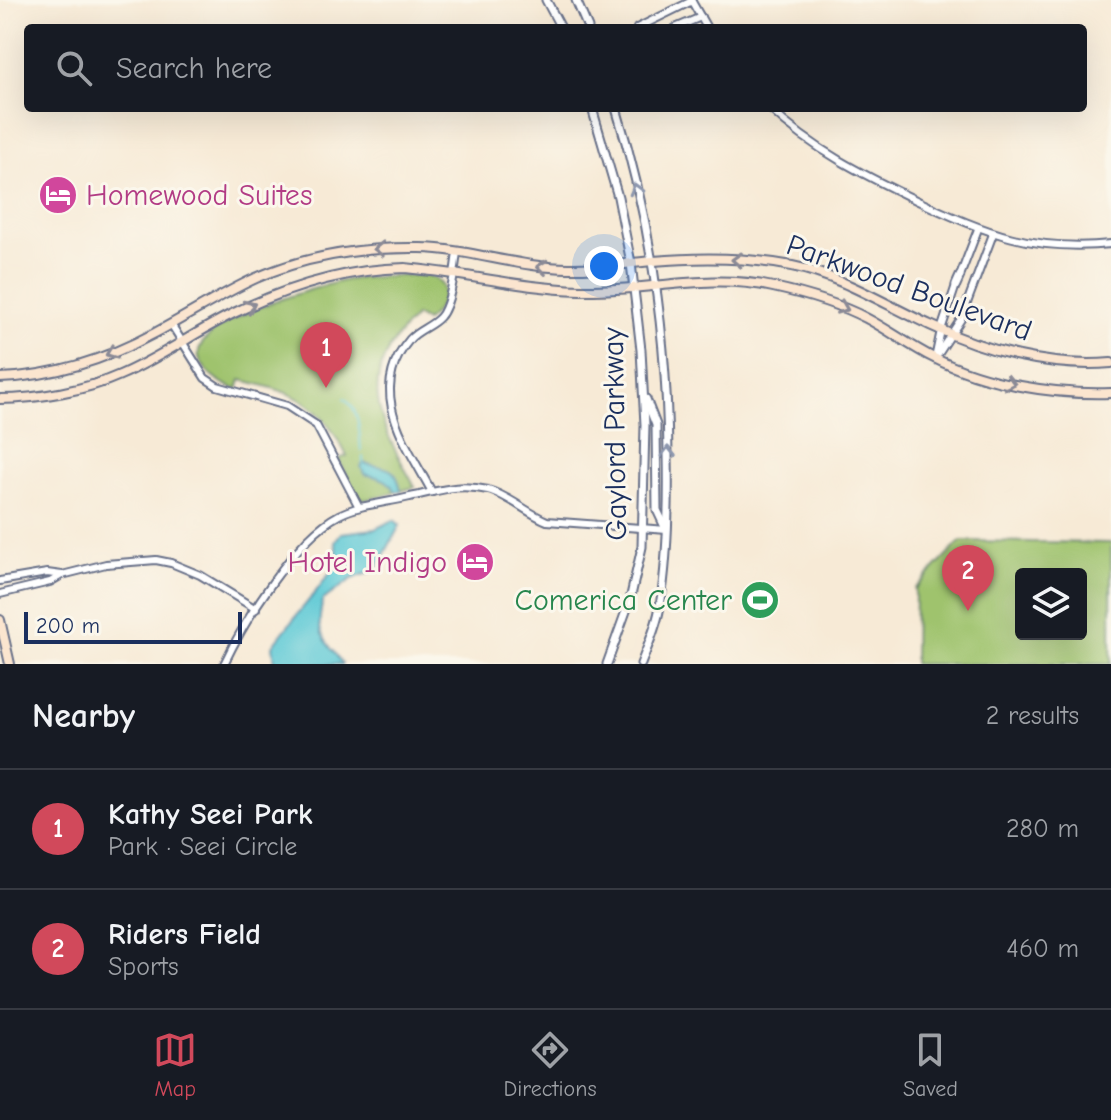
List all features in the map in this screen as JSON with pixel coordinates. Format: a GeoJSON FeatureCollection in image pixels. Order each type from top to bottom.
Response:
{"type":"FeatureCollection","features":[{"type":"Feature","properties":{"kind":"main road","name":"Parkwood Boulevard"},"geometry":{"type":"LineString","coordinates":[[0,378],[28,377],[67,369],[109,354],[236,287],[310,258],[364,249],[422,248],[548,268],[743,259],[794,267],[855,288],[981,346],[1034,359],[1111,363]]}},
{"type":"Feature","properties":{"kind":"main road","name":"Parkwood Boulevard"},"geometry":{"type":"LineString","coordinates":[[0,399],[47,396],[118,377],[263,299],[326,277],[376,268],[405,268],[579,290],[694,280],[734,281],[789,291],[829,303],[864,317],[935,359],[1021,386],[1051,391],[1111,393]]}},
{"type":"Feature","properties":{"kind":"main road"},"geometry":{"type":"LineString","coordinates":[[0,620],[10,664]]}},
{"type":"Feature","properties":{"kind":"street"},"geometry":{"type":"LineString","coordinates":[[546,0],[559,24]]}},
{"type":"Feature","properties":{"kind":"street"},"geometry":{"type":"LineString","coordinates":[[576,0],[586,24]]}},
{"type":"Feature","properties":{"kind":"street"},"geometry":{"type":"LineString","coordinates":[[645,24],[691,0],[705,24]]}},
{"type":"Feature","properties":{"kind":"street"},"geometry":{"type":"LineString","coordinates":[[684,24],[701,17]]}},
{"type":"Feature","properties":{"kind":"street","name":"Gaylord Parkway"},"geometry":{"type":"LineString","coordinates":[[593,112],[618,197],[631,263],[643,394],[644,529],[630,600],[607,664]]}},
{"type":"Feature","properties":{"kind":"street","name":"Gaylord Parkway"},"geometry":{"type":"LineString","coordinates":[[617,112],[653,261],[668,386],[667,530],[660,608],[641,664]]}},
{"type":"Feature","properties":{"kind":"street"},"geometry":{"type":"LineString","coordinates":[[774,112],[806,140],[845,165],[978,229],[1042,245],[1111,244]]}},
{"type":"Feature","properties":{"kind":"street"},"geometry":{"type":"LineString","coordinates":[[935,359],[941,330],[978,229]]}},
{"type":"Feature","properties":{"kind":"street"},"geometry":{"type":"LineString","coordinates":[[935,359],[961,319],[993,234]]}},
{"type":"Feature","properties":{"kind":"street"},"geometry":{"type":"LineString","coordinates":[[432,492],[407,449],[393,416],[389,392],[397,359],[411,338],[442,315],[457,252]]}},
{"type":"Feature","properties":{"kind":"street"},"geometry":{"type":"LineString","coordinates":[[171,324],[205,378],[217,386],[287,406],[316,425],[359,507]]}},
{"type":"Feature","properties":{"kind":"street"},"geometry":{"type":"LineString","coordinates":[[224,664],[256,609],[295,553],[322,525],[359,507],[457,485],[491,490],[547,521],[667,530],[657,510],[656,425],[643,394]]}},
{"type":"Feature","properties":{"kind":"street"},"geometry":{"type":"LineString","coordinates":[[0,594],[106,564],[156,560],[200,575],[256,609]]}},
{"type":"Feature","properties":{"kind":"street"},"geometry":{"type":"LineString","coordinates":[[0,581],[47,573],[62,575]]}},
{"type":"Feature","properties":{"kind":"green space"},"geometry":{"type":"Polygon","coordinates":[[[422,275],[439,281],[443,287],[442,301],[426,321],[416,316],[396,338],[378,380],[378,400],[383,420],[415,487],[365,500],[360,498],[338,459],[347,456],[327,423],[316,412],[292,396],[261,385],[241,380],[238,390],[232,388],[211,375],[200,360],[200,346],[212,333],[258,308],[347,280],[422,275]]]}},
{"type":"Feature","properties":{"kind":"green space"},"geometry":{"type":"Polygon","coordinates":[[[961,541],[1111,543],[1111,664],[914,664],[915,589],[961,541]]]}},
{"type":"Feature","properties":{"kind":"water"},"geometry":{"type":"Polygon","coordinates":[[[363,463],[392,471],[401,491],[396,492],[382,479],[364,474],[363,463]]]}},
{"type":"Feature","properties":{"kind":"water"},"geometry":{"type":"Polygon","coordinates":[[[394,520],[400,525],[376,570],[352,579],[323,600],[320,629],[342,664],[275,664],[273,646],[335,566],[338,560],[335,541],[341,533],[375,529],[394,520]]]}},
{"type":"Feature","properties":{"kind":"waterway"},"geometry":{"type":"LineString","coordinates":[[344,398],[356,415],[361,451]]}},
{"type":"Feature","properties":{"kind":"waterway"},"geometry":{"type":"LineString","coordinates":[[363,457],[363,463]]}},
{"type":"Feature","properties":{"kind":"place","name":"Homewood Suites"},"geometry":{"type":"Point","coordinates":[58,195]}},
{"type":"Feature","properties":{"kind":"place","name":"Kathy Seei Park"},"geometry":{"type":"Point","coordinates":[326,388]}},
{"type":"Feature","properties":{"kind":"place","name":"Hotel Indigo"},"geometry":{"type":"Point","coordinates":[475,562]}},
{"type":"Feature","properties":{"kind":"place","name":"Comerica Center"},"geometry":{"type":"Point","coordinates":[760,600]}},
{"type":"Feature","properties":{"kind":"place","name":"Riders Field"},"geometry":{"type":"Point","coordinates":[968,611]}}]}
